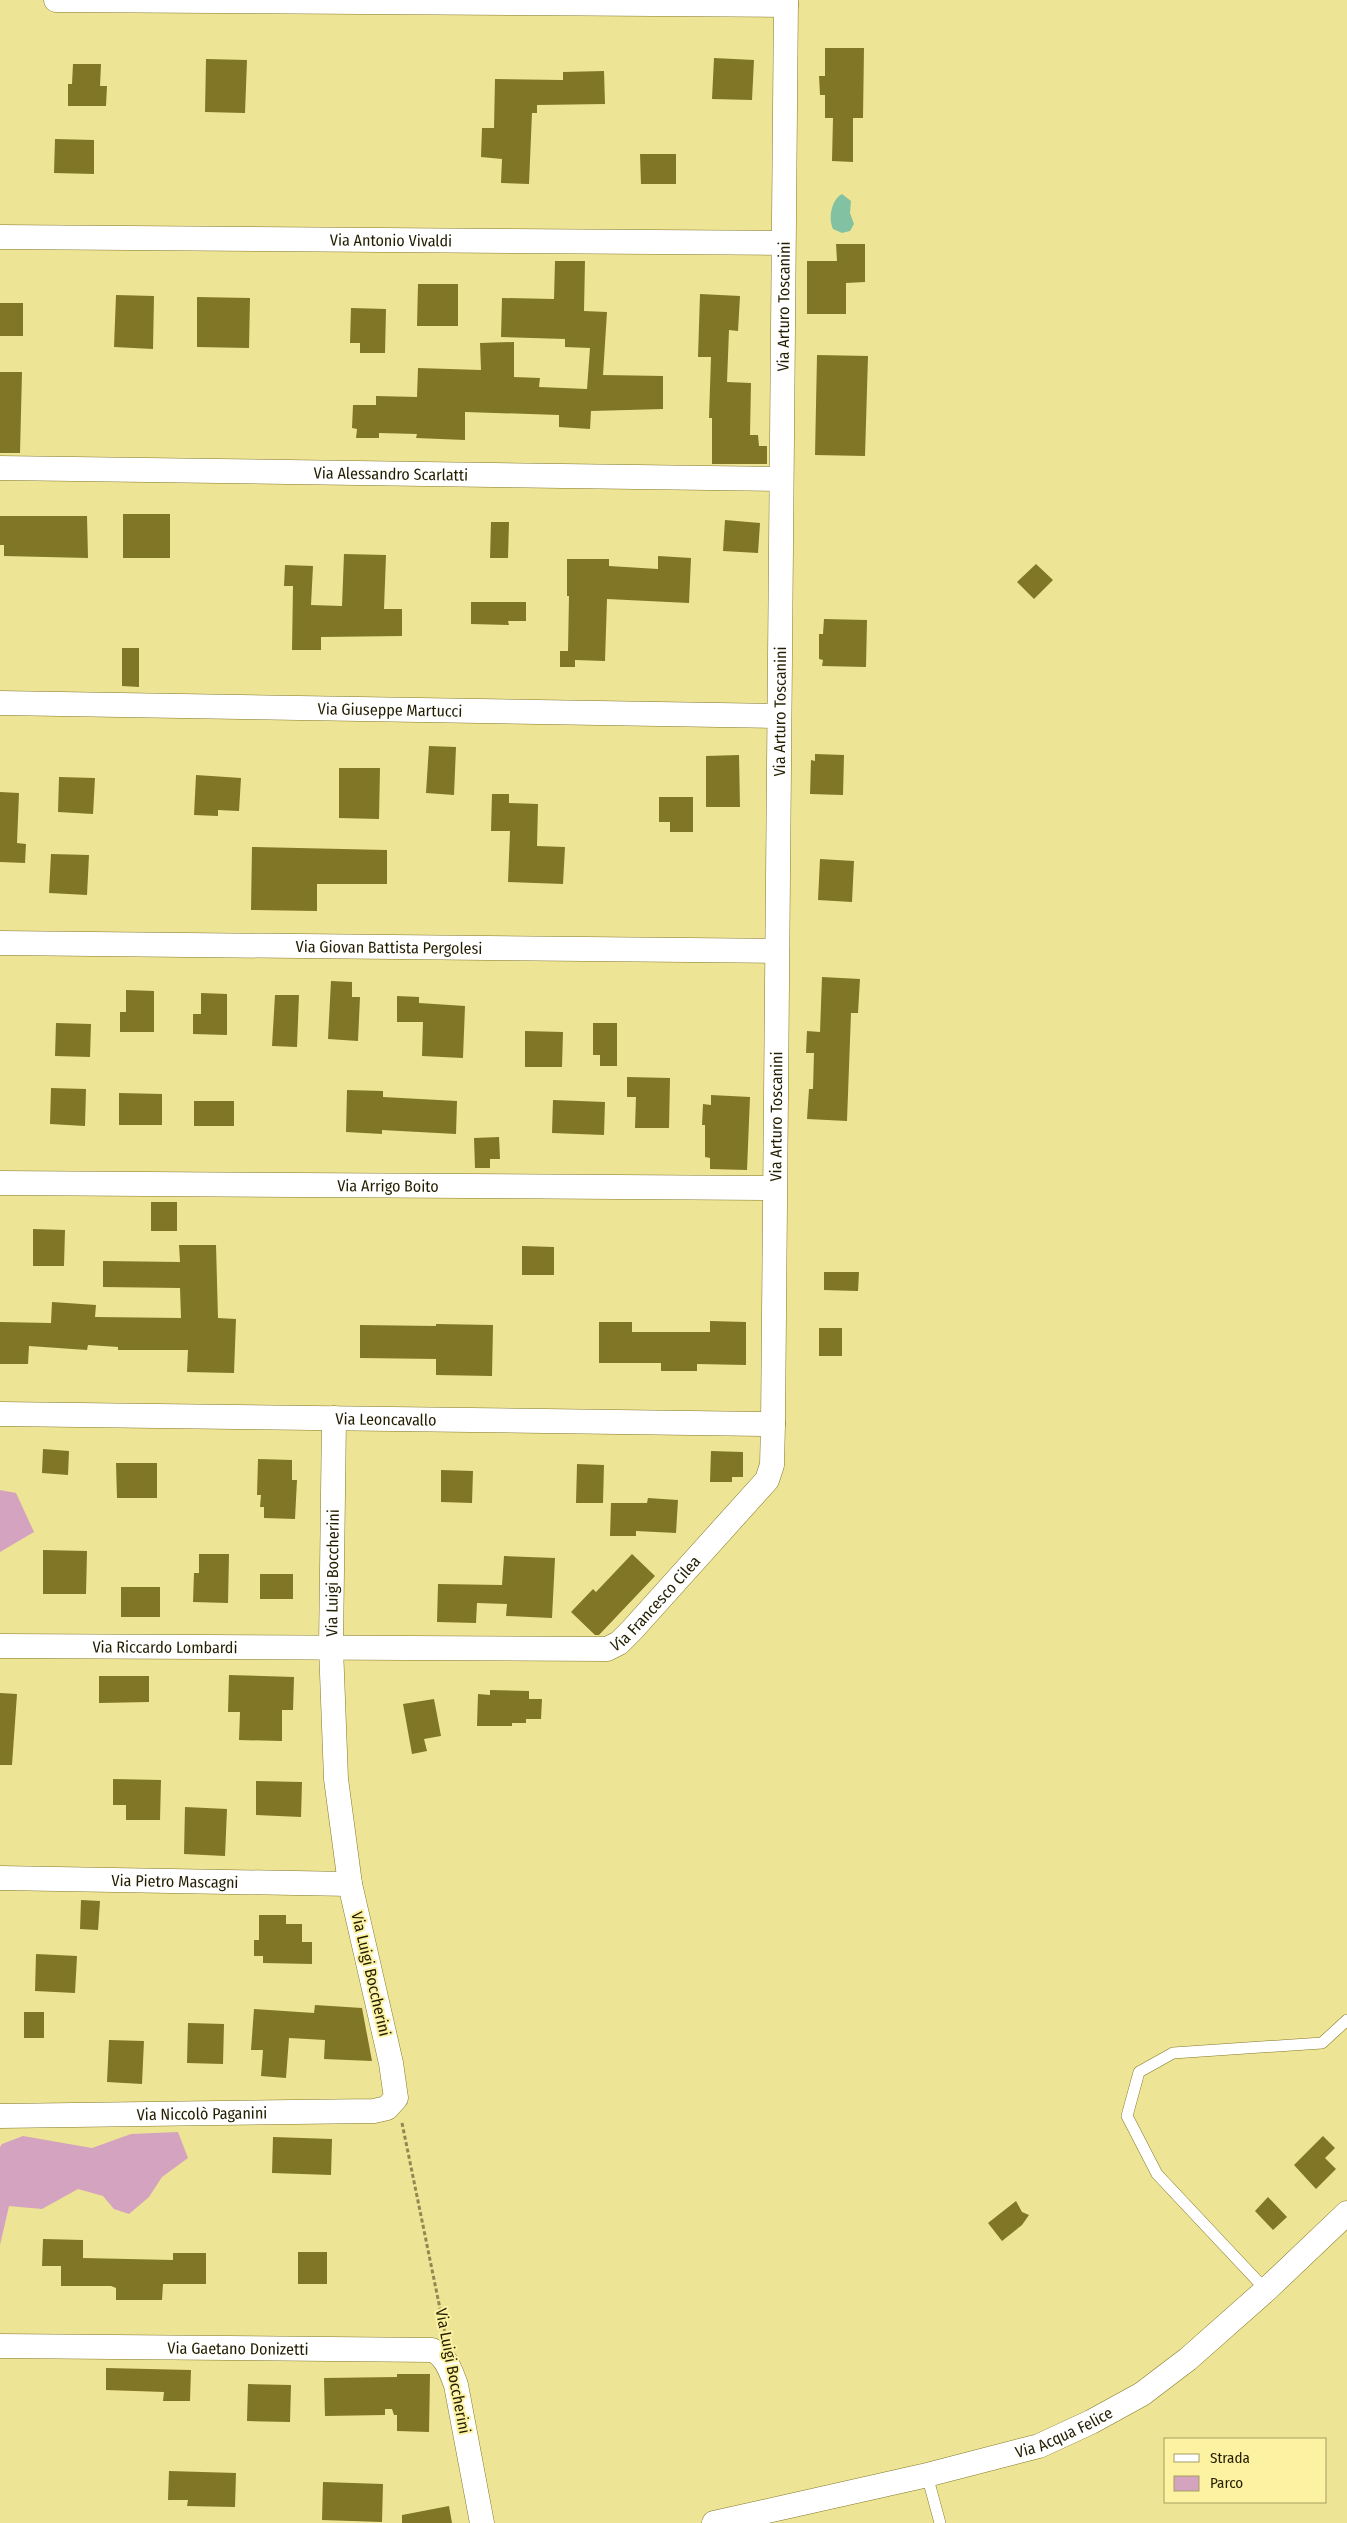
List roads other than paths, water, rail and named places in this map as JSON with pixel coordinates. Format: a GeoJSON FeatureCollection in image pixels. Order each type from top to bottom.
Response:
{"type":"FeatureCollection","features":[{"type":"Feature","properties":{"kind":"street"},"geometry":{"type":"LineString","coordinates":[[56,0],[786,3]]}},
{"type":"Feature","properties":{"kind":"street","name":"Via Arturo Toscanini"},"geometry":{"type":"LineString","coordinates":[[773,1424],[786,3]]}},
{"type":"Feature","properties":{"kind":"street","name":"Via Antonio Vivaldi"},"geometry":{"type":"LineString","coordinates":[[0,237],[784,243]]}},
{"type":"Feature","properties":{"kind":"street","name":"Via Alessandro Scarlatti"},"geometry":{"type":"LineString","coordinates":[[0,468],[781,479]]}},
{"type":"Feature","properties":{"kind":"street","name":"Via Giuseppe Martucci"},"geometry":{"type":"LineString","coordinates":[[0,703],[779,716]]}},
{"type":"Feature","properties":{"kind":"street","name":"Via Giovan Battista Pergolesi"},"geometry":{"type":"LineString","coordinates":[[0,943],[777,951]]}},
{"type":"Feature","properties":{"kind":"street","name":"Via Arrigo Boito"},"geometry":{"type":"LineString","coordinates":[[0,1184],[774,1188]]}},
{"type":"Feature","properties":{"kind":"street","name":"Via Leoncavallo"},"geometry":{"type":"LineString","coordinates":[[0,1414],[773,1424]]}},
{"type":"Feature","properties":{"kind":"street","name":"Via Luigi Boccherini"},"geometry":{"type":"LineString","coordinates":[[334,1418],[331,1648],[336,1779],[350,1884],[396,2094]]}},
{"type":"Feature","properties":{"kind":"street","name":"Via Francesco Cilea"},"geometry":{"type":"LineString","coordinates":[[331,1648],[607,1649],[614,1646],[767,1480],[772,1465],[773,1424]]}},
{"type":"Feature","properties":{"kind":"street","name":"Via Riccardo Lombardi"},"geometry":{"type":"LineString","coordinates":[[0,1646],[331,1648]]}},
{"type":"Feature","properties":{"kind":"street","name":"Via Pietro Mascagni"},"geometry":{"type":"LineString","coordinates":[[0,1878],[350,1884]]}},
{"type":"Feature","properties":{"kind":"street","name":"Via Niccolò Paganini"},"geometry":{"type":"LineString","coordinates":[[0,2116],[374,2111],[391,2105],[396,2094]]}},
{"type":"Feature","properties":{"kind":"street","name":"Via Acqua Felice"},"geometry":{"type":"LineString","coordinates":[[714,2523],[925,2476],[1039,2446],[1100,2418],[1142,2394],[1180,2364],[1266,2290],[1347,2212]]}},
{"type":"Feature","properties":{"kind":"street","name":"Via Gaetano Donizetti"},"geometry":{"type":"LineString","coordinates":[[0,2346],[422,2349],[432,2350],[442,2356],[456,2385]]}},
{"type":"Feature","properties":{"kind":"street","name":"Via Luigi Boccherini"},"geometry":{"type":"LineString","coordinates":[[456,2385],[482,2523]]}},
{"type":"Feature","properties":{"kind":"lane"},"geometry":{"type":"LineString","coordinates":[[1266,2290],[1157,2174],[1127,2116],[1139,2072],[1173,2053],[1322,2043],[1347,2020]]}},
{"type":"Feature","properties":{"kind":"lane"},"geometry":{"type":"LineString","coordinates":[[925,2476],[940,2523]]}}]}
